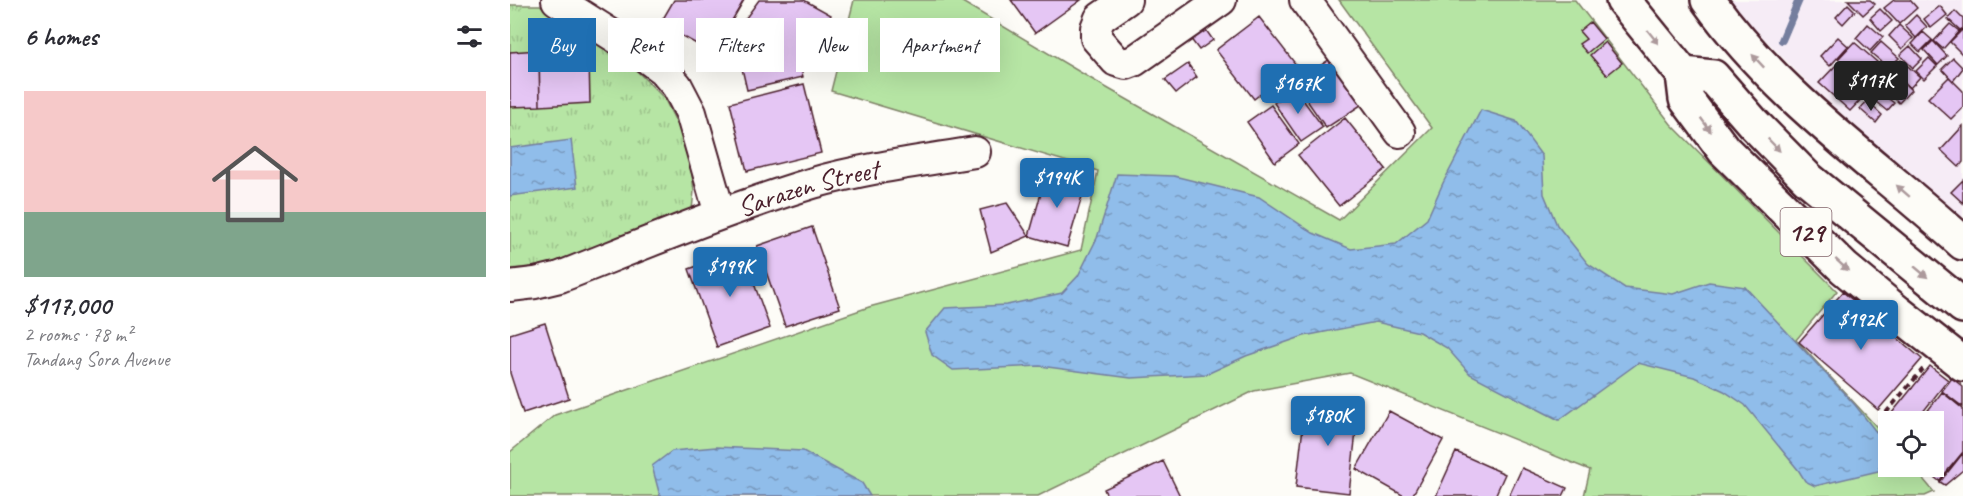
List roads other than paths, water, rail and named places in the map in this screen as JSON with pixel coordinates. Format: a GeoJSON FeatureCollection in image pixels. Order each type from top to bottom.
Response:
{"type":"FeatureCollection","features":[{"type":"Feature","properties":{"kind":"main road","name":"129"},"geometry":{"type":"LineString","coordinates":[[1623,0],[1683,74],[1686,99],[1724,150],[1822,248],[1952,355]]}},
{"type":"Feature","properties":{"kind":"main road"},"geometry":{"type":"LineString","coordinates":[[1708,0],[1753,56],[1791,95],[1963,243]]}},
{"type":"Feature","properties":{"kind":"main road","name":"129"},"geometry":{"type":"LineString","coordinates":[[1683,74],[1713,77],[1753,123],[1807,178],[1963,306]]}},
{"type":"Feature","properties":{"kind":"street"},"geometry":{"type":"LineString","coordinates":[[557,0],[639,52],[663,70],[677,86],[691,113],[720,214]]}},
{"type":"Feature","properties":{"kind":"street"},"geometry":{"type":"LineString","coordinates":[[1126,0],[1100,18],[1096,28],[1096,38],[1116,61],[1126,64],[1134,61],[1221,0]]}},
{"type":"Feature","properties":{"kind":"street"},"geometry":{"type":"LineString","coordinates":[[1305,0],[1400,132]]}},
{"type":"Feature","properties":{"kind":"street","name":"Sarazen Street"},"geometry":{"type":"LineString","coordinates":[[510,286],[560,277],[720,214],[815,183],[890,166],[975,152]]}},
{"type":"Feature","properties":{"kind":"water"},"geometry":{"type":"Polygon","coordinates":[[[1481,110],[1516,121],[1542,156],[1544,194],[1557,225],[1588,264],[1625,288],[1673,294],[1709,282],[1745,287],[1855,405],[1878,434],[1878,471],[1815,486],[1805,481],[1745,405],[1724,391],[1694,377],[1638,363],[1559,420],[1470,374],[1447,348],[1419,332],[1376,322],[1304,336],[1246,356],[1207,374],[1131,378],[1040,366],[953,370],[932,355],[925,332],[945,308],[1007,305],[1062,293],[1078,276],[1097,238],[1117,174],[1174,176],[1259,197],[1313,233],[1351,249],[1396,244],[1427,219],[1481,110]]]}},
{"type":"Feature","properties":{"kind":"water"},"geometry":{"type":"Polygon","coordinates":[[[571,140],[577,187],[510,196],[510,148],[571,140]]]}},
{"type":"Feature","properties":{"kind":"water"},"geometry":{"type":"Polygon","coordinates":[[[716,447],[803,451],[862,483],[870,496],[660,496],[652,466],[672,451],[716,447]]]}},
{"type":"Feature","properties":{"kind":"waterway"},"geometry":{"type":"LineString","coordinates":[[1782,40],[1799,0]]}}]}
